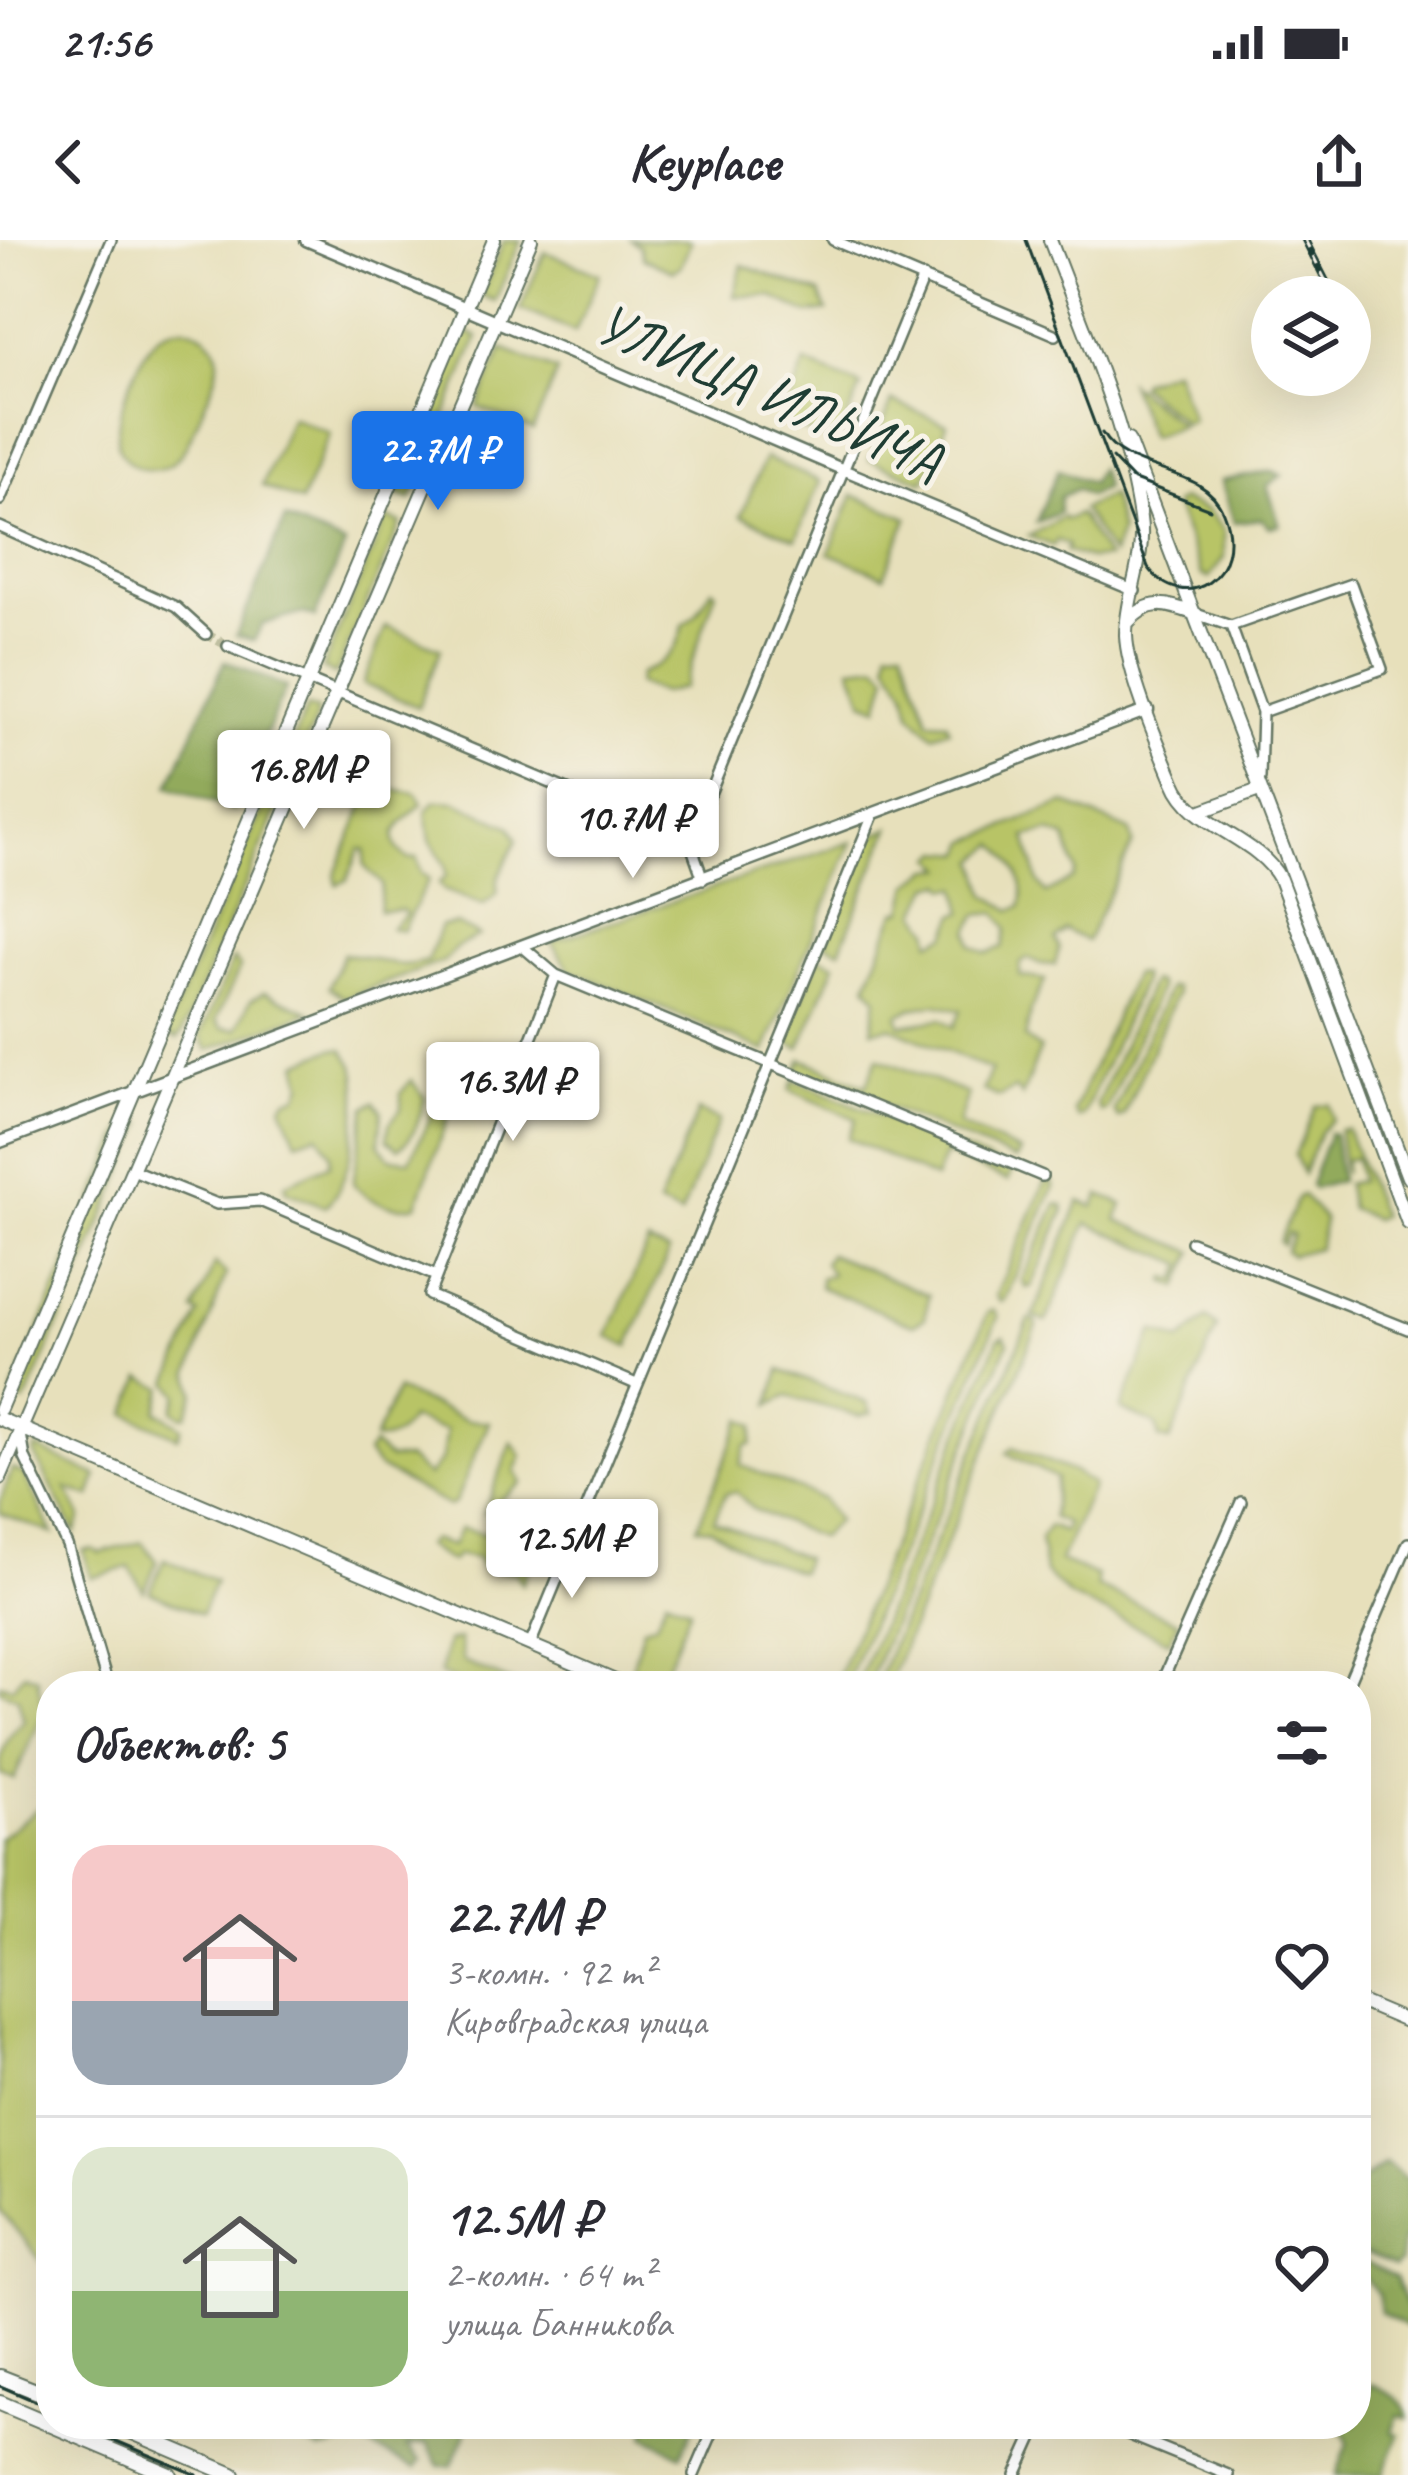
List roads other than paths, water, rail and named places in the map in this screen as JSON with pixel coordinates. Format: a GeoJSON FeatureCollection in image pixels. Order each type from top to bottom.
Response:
{"type":"FeatureCollection","features":[{"type":"Feature","properties":{"kind":"main road"},"geometry":{"type":"LineString","coordinates":[[0,1408],[494,240]]}},
{"type":"Feature","properties":{"kind":"main road"},"geometry":{"type":"LineString","coordinates":[[0,1478],[531,240]]}},
{"type":"Feature","properties":{"kind":"main road"},"geometry":{"type":"LineString","coordinates":[[1050,240],[1408,1177]]}},
{"type":"Feature","properties":{"kind":"main road"},"geometry":{"type":"LineString","coordinates":[[1116,418],[1142,531],[1127,624],[1130,662],[1177,790],[1199,812],[1267,859],[1280,879],[1407,1219]]}},
{"type":"Feature","properties":{"kind":"main road"},"geometry":{"type":"LineString","coordinates":[[1135,591],[1196,614]]}},
{"type":"Feature","properties":{"kind":"main road"},"geometry":{"type":"LineString","coordinates":[[1127,624],[1142,609],[1162,603]]}},
{"type":"Feature","properties":{"kind":"main road"},"geometry":{"type":"LineString","coordinates":[[1199,812],[1259,790]]}},
{"type":"Feature","properties":{"kind":"main road"},"geometry":{"type":"LineString","coordinates":[[0,1419],[592,1671]]}},
{"type":"Feature","properties":{"kind":"main road"},"geometry":{"type":"LineString","coordinates":[[1371,2006],[1408,2022]]}},
{"type":"Feature","properties":{"kind":"main road"},"geometry":{"type":"LineString","coordinates":[[0,2377],[36,2391]]}},
{"type":"Feature","properties":{"kind":"main road"},"geometry":{"type":"LineString","coordinates":[[0,2403],[36,2418]]}},
{"type":"Feature","properties":{"kind":"main road"},"geometry":{"type":"LineString","coordinates":[[85,2439],[170,2475]]}},
{"type":"Feature","properties":{"kind":"main road"},"geometry":{"type":"LineString","coordinates":[[149,2439],[233,2475]]}},
{"type":"Feature","properties":{"kind":"street"},"geometry":{"type":"LineString","coordinates":[[0,500],[111,240]]}},
{"type":"Feature","properties":{"kind":"street","name":"УЛИЦА ИЛЬИЧА"},"geometry":{"type":"LineString","coordinates":[[306,240],[1135,591]]}},
{"type":"Feature","properties":{"kind":"street"},"geometry":{"type":"LineString","coordinates":[[833,240],[1055,335]]}},
{"type":"Feature","properties":{"kind":"street"},"geometry":{"type":"LineString","coordinates":[[704,879],[690,842],[923,277]]}},
{"type":"Feature","properties":{"kind":"street"},"geometry":{"type":"LineString","coordinates":[[0,527],[176,607],[206,634]]}},
{"type":"Feature","properties":{"kind":"street"},"geometry":{"type":"LineString","coordinates":[[1196,614],[1232,626],[1351,584],[1382,669],[1262,712]]}},
{"type":"Feature","properties":{"kind":"street"},"geometry":{"type":"LineString","coordinates":[[1232,626],[1262,712],[1259,790]]}},
{"type":"Feature","properties":{"kind":"street"},"geometry":{"type":"LineString","coordinates":[[228,646],[690,842]]}},
{"type":"Feature","properties":{"kind":"street"},"geometry":{"type":"LineString","coordinates":[[0,1142],[1148,710]]}},
{"type":"Feature","properties":{"kind":"street"},"geometry":{"type":"LineString","coordinates":[[530,1645],[873,815]]}},
{"type":"Feature","properties":{"kind":"street"},"geometry":{"type":"LineString","coordinates":[[524,947],[556,975],[1042,1176]]}},
{"type":"Feature","properties":{"kind":"street"},"geometry":{"type":"LineString","coordinates":[[556,975],[429,1294],[636,1384]]}},
{"type":"Feature","properties":{"kind":"street"},"geometry":{"type":"LineString","coordinates":[[133,1170],[217,1204],[260,1201],[436,1276]]}},
{"type":"Feature","properties":{"kind":"street"},"geometry":{"type":"LineString","coordinates":[[1191,1242],[1408,1329]]}},
{"type":"Feature","properties":{"kind":"street"},"geometry":{"type":"LineString","coordinates":[[21,1428],[25,1458],[67,1545],[104,1671]]}},
{"type":"Feature","properties":{"kind":"street"},"geometry":{"type":"LineString","coordinates":[[1167,1671],[1240,1502]]}},
{"type":"Feature","properties":{"kind":"street"},"geometry":{"type":"LineString","coordinates":[[1353,1671],[1408,1543]]}},
{"type":"Feature","properties":{"kind":"street"},"geometry":{"type":"LineString","coordinates":[[694,2475],[710,2439]]}},
{"type":"Feature","properties":{"kind":"street"},"geometry":{"type":"LineString","coordinates":[[1016,2475],[1032,2439]]}},
{"type":"Feature","properties":{"kind":"street"},"geometry":{"type":"LineString","coordinates":[[1140,2439],[1228,2475]]}},
{"type":"Feature","properties":{"kind":"tunnel"},"geometry":{"type":"LineString","coordinates":[[206,634],[228,646]]}},
{"type":"Feature","properties":{"kind":"tram line"},"geometry":{"type":"LineString","coordinates":[[1026,240],[1148,567],[1179,589],[1209,582],[1220,571],[1229,535],[1213,496],[1183,477],[1129,457],[1102,433]]}},
{"type":"Feature","properties":{"kind":"tram line"},"geometry":{"type":"LineString","coordinates":[[1112,458],[1132,479],[1210,509]]}},
{"type":"Feature","properties":{"kind":"tram line"},"geometry":{"type":"LineString","coordinates":[[0,2386],[36,2402]]}},
{"type":"Feature","properties":{"kind":"tram line"},"geometry":{"type":"LineString","coordinates":[[112,2439],[197,2475]]}},
{"type":"Feature","properties":{"kind":"railway"},"geometry":{"type":"LineString","coordinates":[[1305,240],[1323,276]]}}]}
